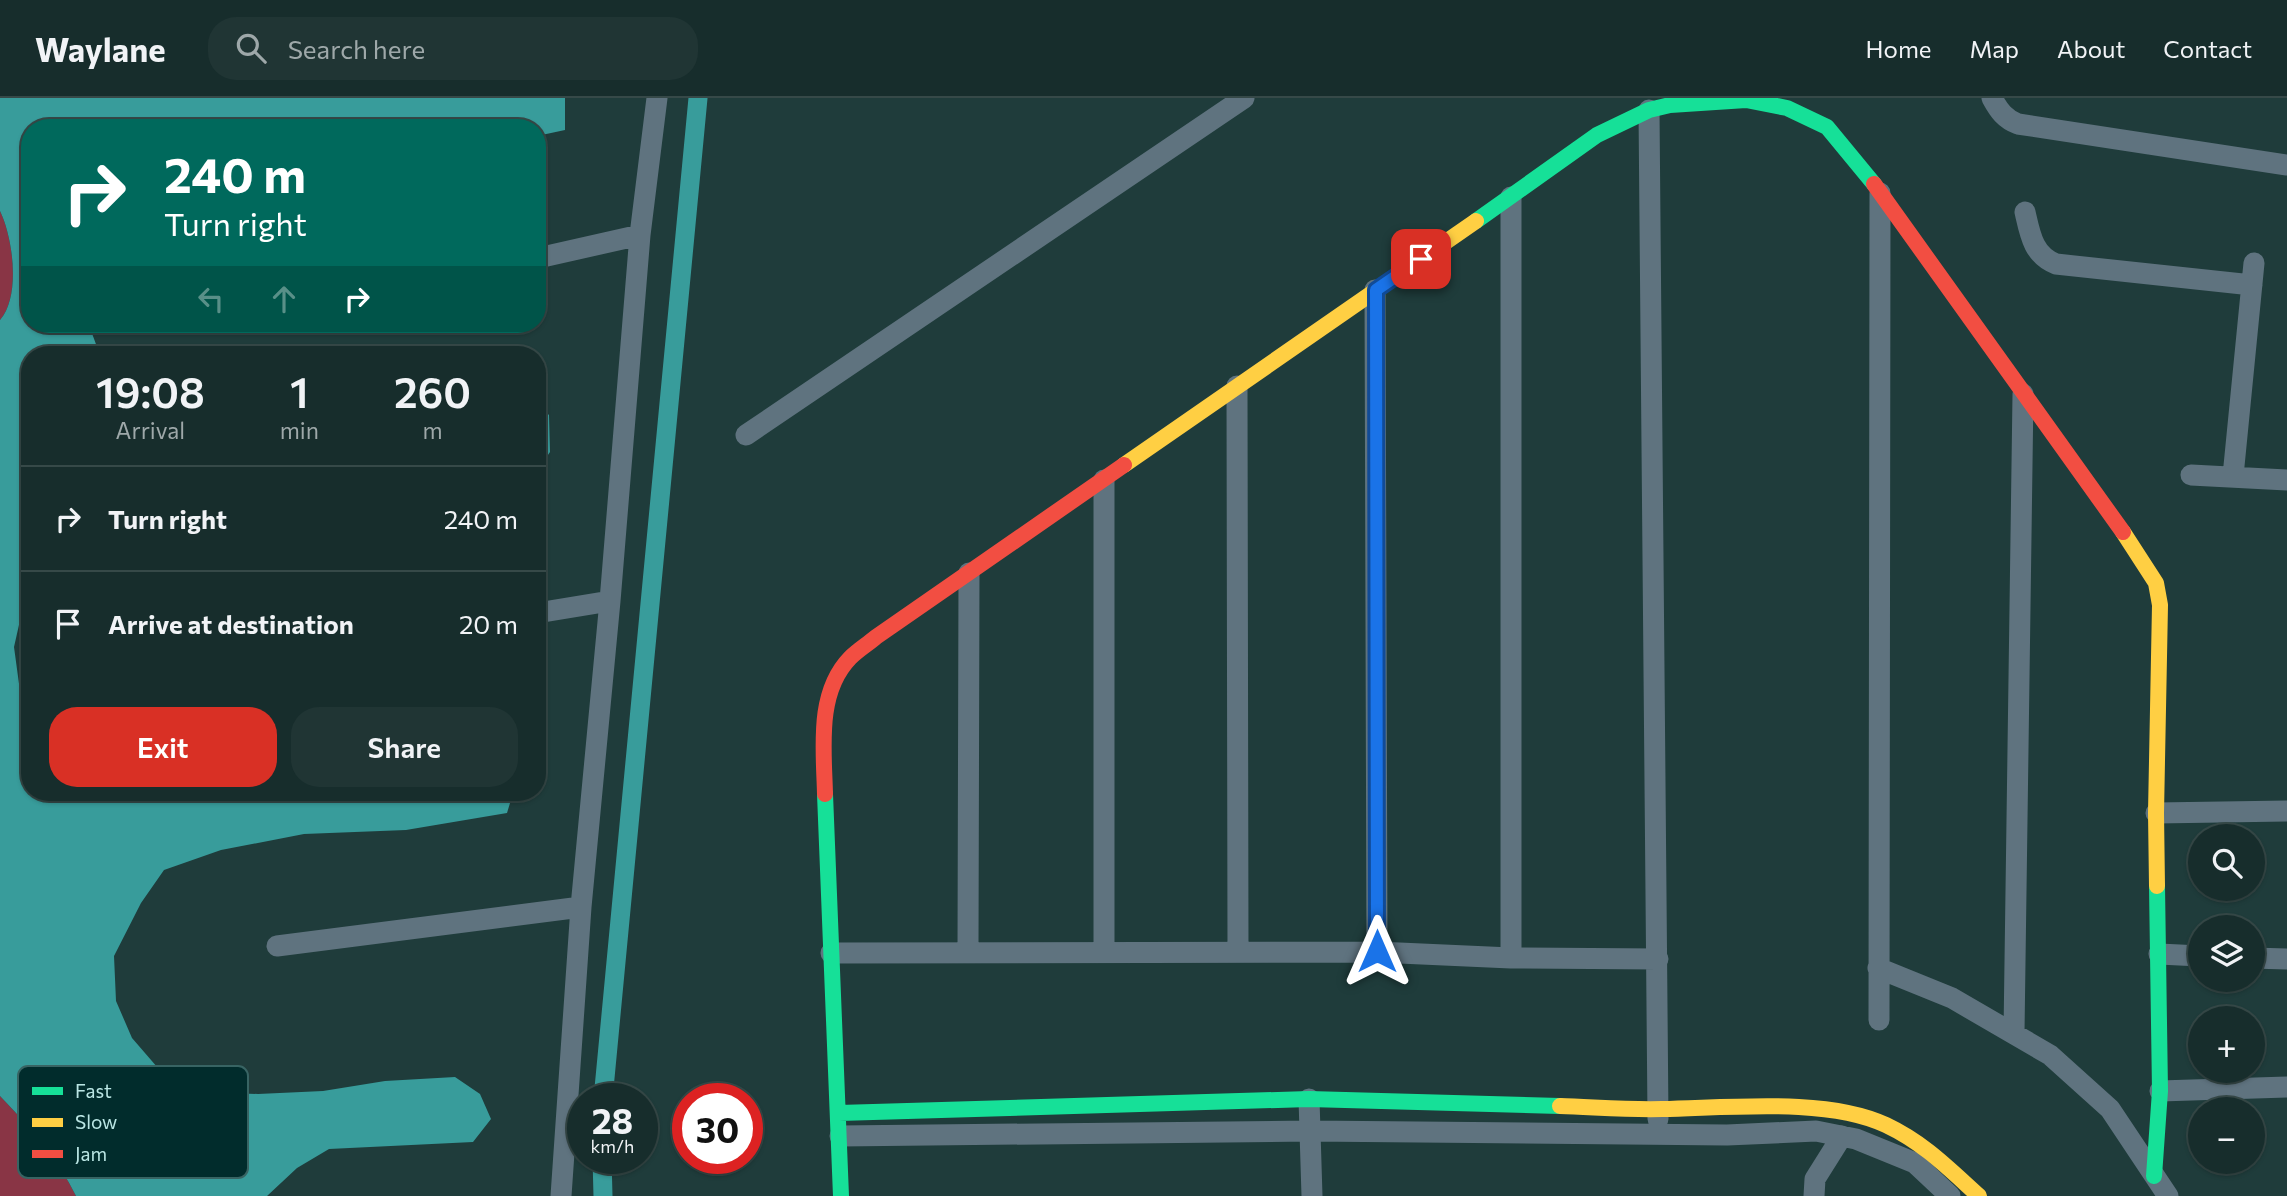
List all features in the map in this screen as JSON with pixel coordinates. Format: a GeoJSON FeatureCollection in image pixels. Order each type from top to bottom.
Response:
{"type":"FeatureCollection","features":[{"type":"Feature","properties":{"kind":"street"},"geometry":{"type":"LineString","coordinates":[[561,1196],[581,907],[610,601],[640,235],[657,98]]}},
{"type":"Feature","properties":{"kind":"street"},"geometry":{"type":"LineString","coordinates":[[747,435],[1244,98]]}},
{"type":"Feature","properties":{"kind":"street"},"geometry":{"type":"LineString","coordinates":[[1992,98],[2008,121],[2018,124],[2287,166]]}},
{"type":"Feature","properties":{"kind":"street"},"geometry":{"type":"LineString","coordinates":[[841,1196],[823,735],[830,692],[849,659],[876,637],[1597,135],[1649,110],[1671,105],[1746,100],[1787,108],[1827,127],[1881,191],[2147,566],[2156,583],[2160,605],[2156,813],[2158,1045],[2161,1091],[2154,1176]]}},
{"type":"Feature","properties":{"kind":"street"},"geometry":{"type":"LineString","coordinates":[[1649,110],[1659,1086],[1657,1133]]}},
{"type":"Feature","properties":{"kind":"street"},"geometry":{"type":"LineString","coordinates":[[1879,1020],[1881,191]]}},
{"type":"Feature","properties":{"kind":"street"},"geometry":{"type":"LineString","coordinates":[[1511,197],[1511,958]]}},
{"type":"Feature","properties":{"kind":"street"},"geometry":{"type":"LineString","coordinates":[[2025,212],[2031,240],[2043,259],[2056,264],[2252,285]]}},
{"type":"Feature","properties":{"kind":"street"},"geometry":{"type":"LineString","coordinates":[[546,256],[640,235]]}},
{"type":"Feature","properties":{"kind":"street"},"geometry":{"type":"LineString","coordinates":[[2233,476],[2254,263]]}},
{"type":"Feature","properties":{"kind":"street"},"geometry":{"type":"LineString","coordinates":[[1376,290],[1377,951]]}},
{"type":"Feature","properties":{"kind":"street"},"geometry":{"type":"LineString","coordinates":[[1237,386],[1238,952]]}},
{"type":"Feature","properties":{"kind":"street"},"geometry":{"type":"LineString","coordinates":[[2014,1032],[2023,394]]}},
{"type":"Feature","properties":{"kind":"street"},"geometry":{"type":"LineString","coordinates":[[2191,475],[2287,480]]}},
{"type":"Feature","properties":{"kind":"street"},"geometry":{"type":"LineString","coordinates":[[1104,480],[1104,951]]}},
{"type":"Feature","properties":{"kind":"street"},"geometry":{"type":"LineString","coordinates":[[968,951],[969,573]]}},
{"type":"Feature","properties":{"kind":"street"},"geometry":{"type":"LineString","coordinates":[[546,612],[610,601]]}},
{"type":"Feature","properties":{"kind":"street"},"geometry":{"type":"LineString","coordinates":[[2156,813],[2287,811]]}},
{"type":"Feature","properties":{"kind":"street"},"geometry":{"type":"LineString","coordinates":[[277,946],[581,907]]}},
{"type":"Feature","properties":{"kind":"street"},"geometry":{"type":"LineString","coordinates":[[831,953],[1377,951],[1511,958],[1658,960]]}},
{"type":"Feature","properties":{"kind":"street"},"geometry":{"type":"LineString","coordinates":[[2159,954],[2188,955]]}},
{"type":"Feature","properties":{"kind":"street"},"geometry":{"type":"LineString","coordinates":[[2265,958],[2287,959]]}},
{"type":"Feature","properties":{"kind":"street"},"geometry":{"type":"LineString","coordinates":[[1878,968],[1952,998],[2050,1055],[2110,1110],[2168,1196]]}},
{"type":"Feature","properties":{"kind":"street"},"geometry":{"type":"LineString","coordinates":[[2161,1091],[2287,1087]]}},
{"type":"Feature","properties":{"kind":"street"},"geometry":{"type":"LineString","coordinates":[[839,1113],[1309,1099],[1658,1110],[1782,1106],[1854,1114],[1884,1124],[1926,1147],[1979,1196]]}},
{"type":"Feature","properties":{"kind":"street"},"geometry":{"type":"LineString","coordinates":[[1309,1099],[1312,1196]]}},
{"type":"Feature","properties":{"kind":"street"},"geometry":{"type":"LineString","coordinates":[[840,1136],[1310,1131],[1727,1135],[1816,1131],[1886,1150],[1915,1163],[1950,1196]]}},
{"type":"Feature","properties":{"kind":"street"},"geometry":{"type":"LineString","coordinates":[[1814,1196],[1815,1179],[1842,1136]]}},
{"type":"Feature","properties":{"kind":"shaded area"},"geometry":{"type":"Polygon","coordinates":[[[0,211],[11,251],[13,282],[7,310],[0,320],[0,211]]]}},
{"type":"Feature","properties":{"kind":"shaded area"},"geometry":{"type":"Polygon","coordinates":[[[0,1096],[18,1115],[18,1178],[66,1178],[76,1196],[0,1196],[0,1096]]]}},
{"type":"Feature","properties":{"kind":"water"},"geometry":{"type":"Polygon","coordinates":[[[0,98],[565,98],[565,130],[546,134],[546,119],[21,119],[21,333],[92,333],[97,346],[21,346],[21,616],[14,647],[21,699],[21,801],[511,801],[507,813],[406,830],[304,834],[221,850],[164,870],[141,903],[114,956],[116,1001],[132,1038],[156,1066],[18,1066],[18,1115],[0,1096],[0,320],[11,297],[13,267],[5,222],[0,211],[0,98]]]}},
{"type":"Feature","properties":{"kind":"water"},"geometry":{"type":"Polygon","coordinates":[[[546,412],[549,415],[550,452],[546,458],[546,412]]]}},
{"type":"Feature","properties":{"kind":"water"},"geometry":{"type":"Polygon","coordinates":[[[455,1077],[480,1094],[491,1119],[473,1142],[329,1149],[297,1168],[267,1196],[76,1196],[66,1178],[248,1178],[248,1094],[323,1091],[385,1081],[455,1077]]]}},
{"type":"Feature","properties":{"kind":"waterway"},"geometry":{"type":"LineString","coordinates":[[605,1083],[698,98]]}},
{"type":"Feature","properties":{"kind":"waterway"},"geometry":{"type":"LineString","coordinates":[[602,1174],[603,1196]]}},
{"type":"Feature","properties":{"kind":"traffic: fast"},"geometry":{"type":"LineString","coordinates":[[1476,221],[1597,135],[1649,110],[1670,105],[1746,100],[1787,108],[1827,127],[1874,184]]}},
{"type":"Feature","properties":{"kind":"traffic: fast"},"geometry":{"type":"LineString","coordinates":[[825,794],[841,1196]]}},
{"type":"Feature","properties":{"kind":"traffic: fast"},"geometry":{"type":"LineString","coordinates":[[2154,1176],[2160,1091],[2157,886]]}},
{"type":"Feature","properties":{"kind":"traffic: fast"},"geometry":{"type":"LineString","coordinates":[[839,1113],[1309,1099],[1560,1106]]}},
{"type":"Feature","properties":{"kind":"traffic: slow"},"geometry":{"type":"LineString","coordinates":[[1124,465],[1476,221]]}},
{"type":"Feature","properties":{"kind":"traffic: slow"},"geometry":{"type":"LineString","coordinates":[[2123,532],[2156,583],[2160,605],[2157,886]]}},
{"type":"Feature","properties":{"kind":"traffic: slow"},"geometry":{"type":"LineString","coordinates":[[1560,1106],[1649,1109],[1776,1106],[1806,1107],[1862,1116],[1886,1125],[1912,1140],[1979,1196]]}},
{"type":"Feature","properties":{"kind":"traffic: jam"},"geometry":{"type":"LineString","coordinates":[[1874,184],[2123,532]]}},
{"type":"Feature","properties":{"kind":"traffic: jam"},"geometry":{"type":"LineString","coordinates":[[825,794],[824,723],[827,705],[839,672],[850,658],[876,637],[1124,465]]}},
{"type":"Feature","properties":{"kind":"route"},"geometry":{"type":"LineString","coordinates":[[1377,951],[1376,290],[1421,259]]}}]}
